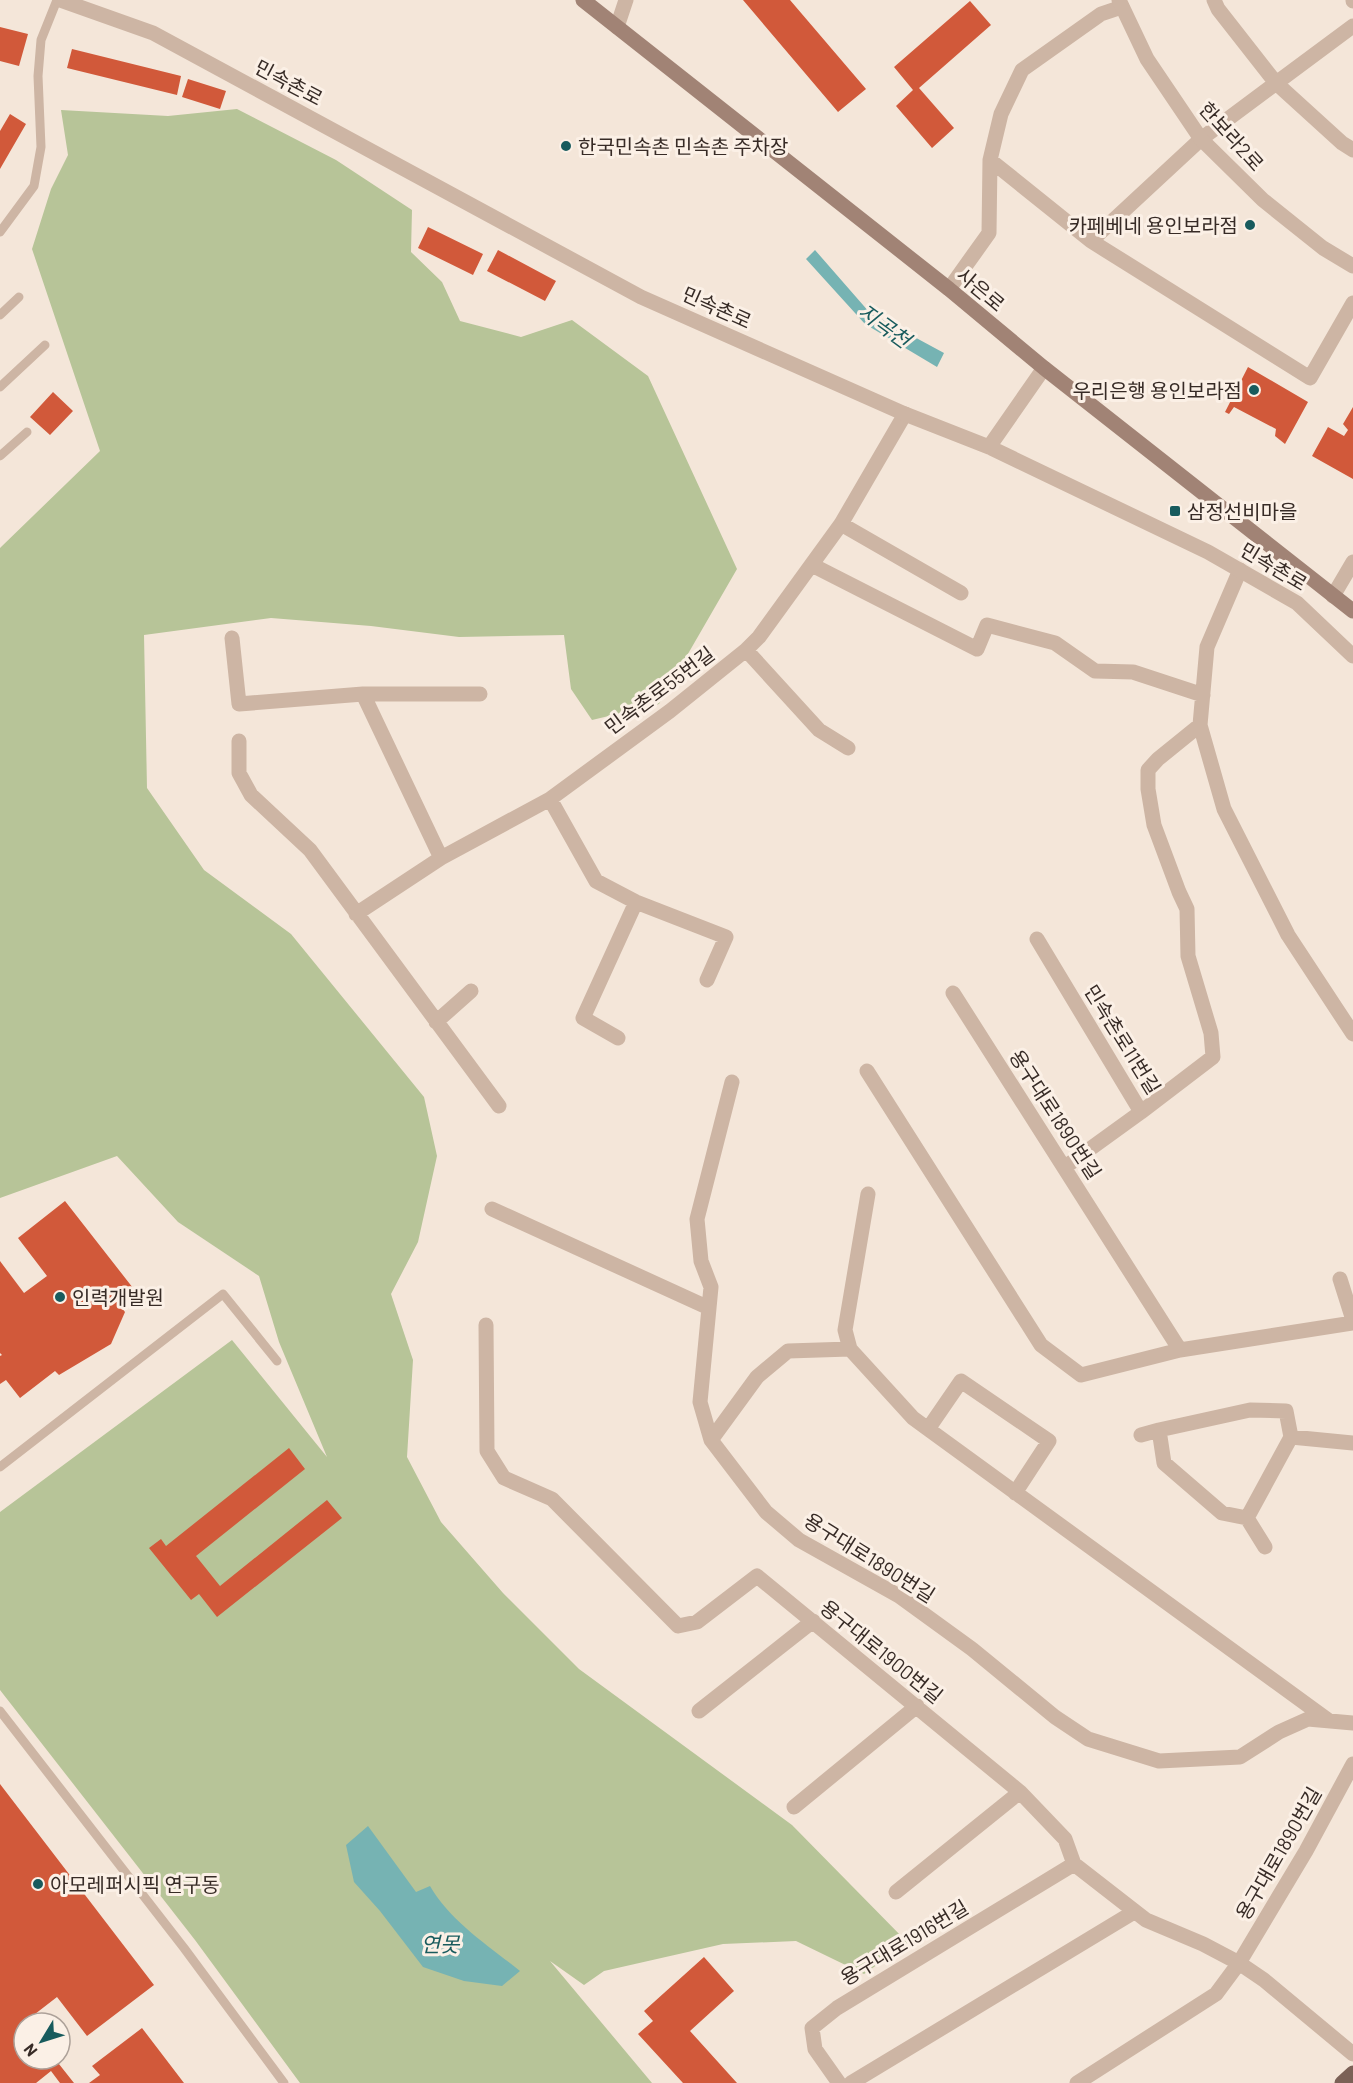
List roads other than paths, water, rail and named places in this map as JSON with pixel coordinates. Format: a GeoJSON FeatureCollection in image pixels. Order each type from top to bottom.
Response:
{"type":"FeatureCollection","features":[{"type":"Feature","properties":{"kind":"main road","name":"사은로"},"geometry":{"type":"LineString","coordinates":[[582,0],[1353,611]]}},
{"type":"Feature","properties":{"kind":"main road"},"geometry":{"type":"LineString","coordinates":[[1342,2083],[1353,2073]]}},
{"type":"Feature","properties":{"kind":"street","name":"민속촌로"},"geometry":{"type":"LineString","coordinates":[[58,0],[153,33],[641,297],[905,414],[989,447],[1198,547],[1297,603],[1353,656]]}},
{"type":"Feature","properties":{"kind":"street"},"geometry":{"type":"LineString","coordinates":[[616,27],[626,0]]}},
{"type":"Feature","properties":{"kind":"street"},"geometry":{"type":"LineString","coordinates":[[1214,0],[1218,9],[1276,83],[1342,143],[1353,150]]}},
{"type":"Feature","properties":{"kind":"street"},"geometry":{"type":"LineString","coordinates":[[949,289],[989,233],[990,160],[1001,114],[1022,70],[1101,14],[1121,4]]}},
{"type":"Feature","properties":{"kind":"street","name":"한보라2로"},"geometry":{"type":"LineString","coordinates":[[1121,4],[1148,59],[1201,139],[1263,200],[1323,248],[1353,266]]}},
{"type":"Feature","properties":{"kind":"street"},"geometry":{"type":"LineString","coordinates":[[1090,241],[1201,139],[1353,26]]}},
{"type":"Feature","properties":{"kind":"street"},"geometry":{"type":"LineString","coordinates":[[990,160],[1090,241],[1310,378],[1353,303]]}},
{"type":"Feature","properties":{"kind":"street"},"geometry":{"type":"LineString","coordinates":[[989,447],[1044,368]]}},
{"type":"Feature","properties":{"kind":"street","name":"민속촌로55번길"},"geometry":{"type":"LineString","coordinates":[[356,914],[441,858],[550,799],[670,711],[746,650],[759,637],[842,524],[905,414]]}},
{"type":"Feature","properties":{"kind":"street"},"geometry":{"type":"LineString","coordinates":[[842,524],[961,593]]}},
{"type":"Feature","properties":{"kind":"street"},"geometry":{"type":"LineString","coordinates":[[1333,596],[1353,562]]}},
{"type":"Feature","properties":{"kind":"street"},"geometry":{"type":"LineString","coordinates":[[812,565],[977,650],[987,625],[1055,643],[1095,670],[1133,672],[1203,695]]}},
{"type":"Feature","properties":{"kind":"street"},"geometry":{"type":"LineString","coordinates":[[1240,570],[1207,647],[1200,725],[1224,809],[1288,935],[1353,1034]]}},
{"type":"Feature","properties":{"kind":"street"},"geometry":{"type":"LineString","coordinates":[[232,638],[239,704],[363,694],[480,694]]}},
{"type":"Feature","properties":{"kind":"street"},"geometry":{"type":"LineString","coordinates":[[746,650],[819,730],[848,748]]}},
{"type":"Feature","properties":{"kind":"street"},"geometry":{"type":"LineString","coordinates":[[363,694],[441,858]]}},
{"type":"Feature","properties":{"kind":"street","name":"민속촌로11번길"},"geometry":{"type":"LineString","coordinates":[[1037,939],[1141,1112],[1213,1057],[1211,1033],[1188,956],[1187,909],[1154,825],[1148,789],[1148,770],[1200,725]]}},
{"type":"Feature","properties":{"kind":"street"},"geometry":{"type":"LineString","coordinates":[[239,741],[238,773],[251,795],[310,850],[498,1106]]}},
{"type":"Feature","properties":{"kind":"street"},"geometry":{"type":"LineString","coordinates":[[550,799],[596,880],[636,902],[726,937],[706,980]]}},
{"type":"Feature","properties":{"kind":"street"},"geometry":{"type":"LineString","coordinates":[[618,1038],[583,1018],[636,902]]}},
{"type":"Feature","properties":{"kind":"street"},"geometry":{"type":"LineString","coordinates":[[436,1022],[471,991]]}},
{"type":"Feature","properties":{"kind":"street","name":"용구대로1890번길"},"geometry":{"type":"LineString","coordinates":[[953,993],[1180,1350]]}},
{"type":"Feature","properties":{"kind":"street"},"geometry":{"type":"LineString","coordinates":[[867,1071],[1041,1345],[1081,1375],[1180,1350],[1353,1322],[1340,1279]]}},
{"type":"Feature","properties":{"kind":"street","name":"용구대로1890번길"},"geometry":{"type":"LineString","coordinates":[[732,1082],[697,1219],[701,1261],[711,1287],[700,1402],[711,1440],[766,1512],[800,1540],[899,1596],[972,1649],[1055,1717],[1088,1739],[1159,1761],[1240,1757],[1279,1732],[1308,1719],[1353,1723]]}},
{"type":"Feature","properties":{"kind":"street"},"geometry":{"type":"LineString","coordinates":[[1065,1167],[1141,1112]]}},
{"type":"Feature","properties":{"kind":"street"},"geometry":{"type":"LineString","coordinates":[[868,1194],[845,1330],[850,1349],[913,1418],[1330,1722]]}},
{"type":"Feature","properties":{"kind":"street"},"geometry":{"type":"LineString","coordinates":[[492,1209],[709,1308]]}},
{"type":"Feature","properties":{"kind":"street","name":"용구대로1900번길"},"geometry":{"type":"LineString","coordinates":[[486,1325],[488,1451],[504,1478],[552,1499],[678,1626],[697,1622],[757,1576],[1020,1792],[1065,1839],[1074,1864],[1146,1920],[1203,1944],[1239,1963],[1264,1980],[1353,2054]]}},
{"type":"Feature","properties":{"kind":"street"},"geometry":{"type":"LineString","coordinates":[[711,1440],[757,1377],[788,1351],[850,1349]]}},
{"type":"Feature","properties":{"kind":"street"},"geometry":{"type":"LineString","coordinates":[[928,1429],[961,1382],[1049,1441],[1015,1493]]}},
{"type":"Feature","properties":{"kind":"street"},"geometry":{"type":"LineString","coordinates":[[1141,1435],[1250,1410],[1286,1411],[1291,1437],[1247,1518]]}},
{"type":"Feature","properties":{"kind":"street"},"geometry":{"type":"LineString","coordinates":[[1159,1430],[1164,1463],[1222,1513],[1247,1518],[1265,1547]]}},
{"type":"Feature","properties":{"kind":"street"},"geometry":{"type":"LineString","coordinates":[[1291,1437],[1353,1443]]}},
{"type":"Feature","properties":{"kind":"street"},"geometry":{"type":"LineString","coordinates":[[699,1711],[813,1621]]}},
{"type":"Feature","properties":{"kind":"street"},"geometry":{"type":"LineString","coordinates":[[794,1807],[917,1706]]}},
{"type":"Feature","properties":{"kind":"street","name":"용구대로1890번길"},"geometry":{"type":"LineString","coordinates":[[1077,2083],[1216,1994],[1239,1963],[1353,1764]]}},
{"type":"Feature","properties":{"kind":"street"},"geometry":{"type":"LineString","coordinates":[[896,1892],[1020,1792]]}},
{"type":"Feature","properties":{"kind":"street","name":"용구대로1916번길"},"geometry":{"type":"LineString","coordinates":[[839,2083],[815,2049],[812,2028],[837,2008],[1074,1864]]}},
{"type":"Feature","properties":{"kind":"street"},"geometry":{"type":"LineString","coordinates":[[851,2083],[1134,1912]]}},
{"type":"Feature","properties":{"kind":"lane"},"geometry":{"type":"LineString","coordinates":[[0,232],[34,186],[41,147],[38,76],[42,40],[58,0]]}},
{"type":"Feature","properties":{"kind":"lane"},"geometry":{"type":"LineString","coordinates":[[0,315],[19,297]]}},
{"type":"Feature","properties":{"kind":"lane"},"geometry":{"type":"LineString","coordinates":[[0,387],[45,345]]}},
{"type":"Feature","properties":{"kind":"lane"},"geometry":{"type":"LineString","coordinates":[[0,456],[27,432]]}},
{"type":"Feature","properties":{"kind":"lane"},"geometry":{"type":"LineString","coordinates":[[0,1467],[223,1294],[277,1361]]}},
{"type":"Feature","properties":{"kind":"lane"},"geometry":{"type":"LineString","coordinates":[[0,1711],[184,1948],[284,2083]]}},
{"type":"Feature","properties":{"kind":"water","name":"지곡천"},"geometry":{"type":"Polygon","coordinates":[[[815,250],[870,313],[944,353],[937,367],[865,324],[806,259],[815,250]]]}},
{"type":"Feature","properties":{"kind":"water","name":"연못"},"geometry":{"type":"Polygon","coordinates":[[[368,1826],[416,1892],[430,1886],[460,1922],[520,1971],[502,1986],[464,1981],[423,1967],[380,1911],[354,1882],[346,1845],[368,1826]]]}},
{"type":"Feature","properties":{"kind":"place","name":"한국민속촌 민속촌 주차장"},"geometry":{"type":"Point","coordinates":[566,146]}},
{"type":"Feature","properties":{"kind":"place","name":"카페베네 용인보라점"},"geometry":{"type":"Point","coordinates":[1250,225]}},
{"type":"Feature","properties":{"kind":"place","name":"우리은행 용인보라점"},"geometry":{"type":"Point","coordinates":[1254,390]}},
{"type":"Feature","properties":{"kind":"place","name":"삼정선비마을"},"geometry":{"type":"Point","coordinates":[1175,511]}},
{"type":"Feature","properties":{"kind":"place","name":"인력개발원"},"geometry":{"type":"Point","coordinates":[60,1297]}},
{"type":"Feature","properties":{"kind":"place","name":"아모레퍼시픽 연구동"},"geometry":{"type":"Point","coordinates":[38,1884]}}]}
